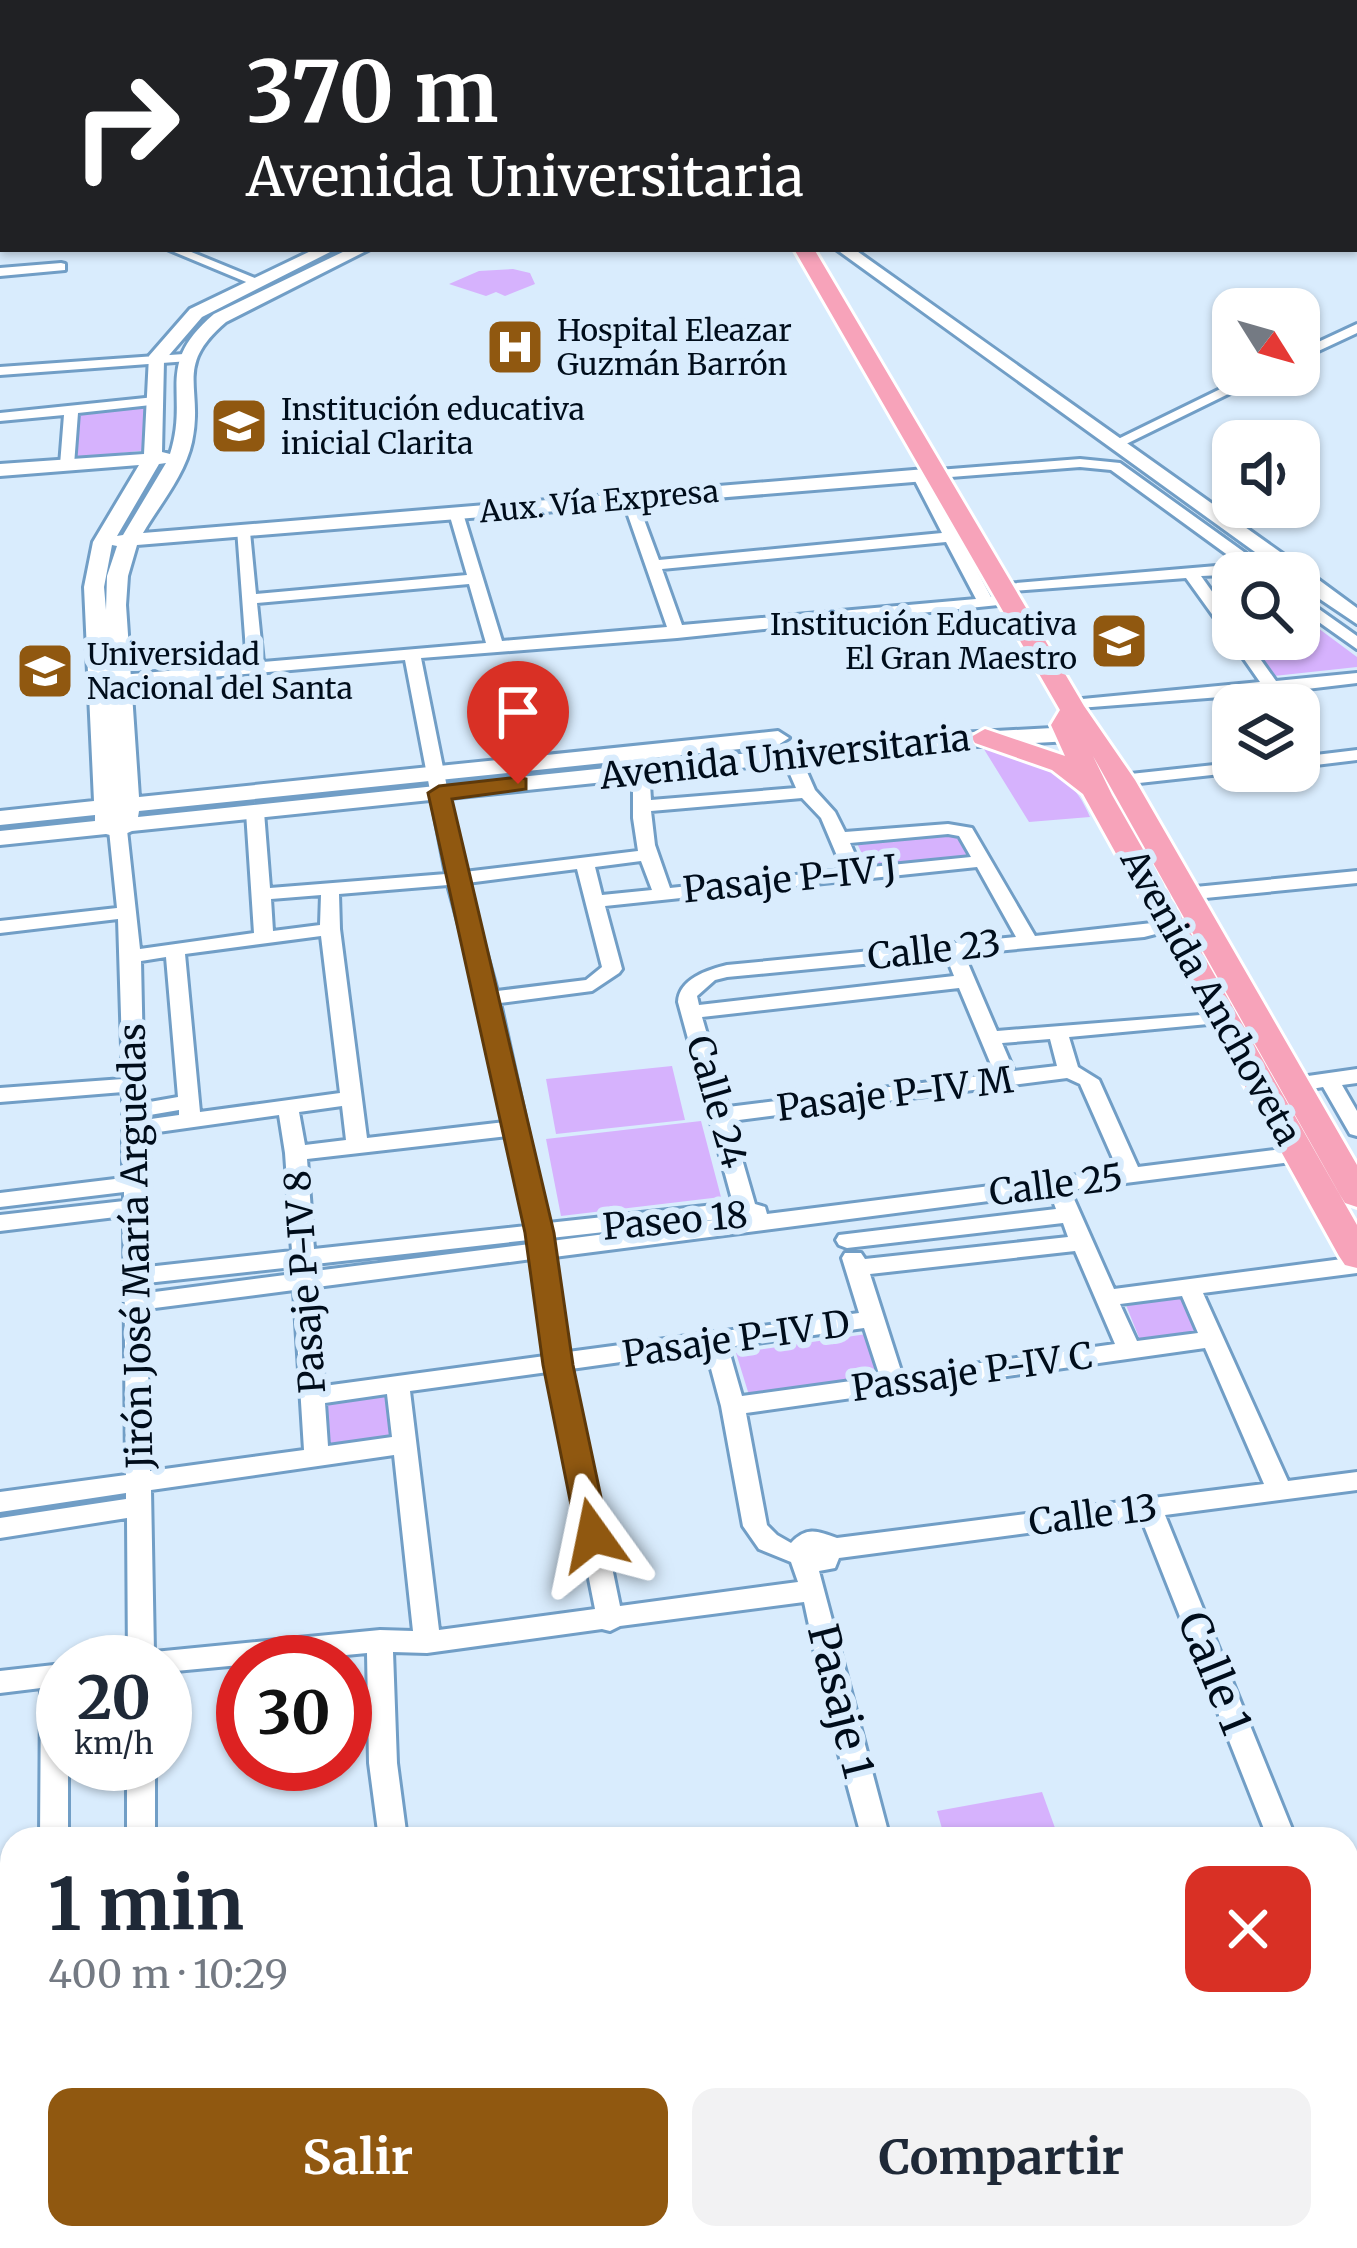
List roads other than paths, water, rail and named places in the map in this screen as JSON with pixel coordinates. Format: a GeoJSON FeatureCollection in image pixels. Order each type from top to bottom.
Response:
{"type":"FeatureCollection","features":[{"type":"Feature","properties":{"kind":"main road"},"geometry":{"type":"LineString","coordinates":[[117,819],[94,586],[103,542],[153,458],[155,360],[185,322],[212,304],[321,252]]}},
{"type":"Feature","properties":{"kind":"main road"},"geometry":{"type":"LineString","coordinates":[[117,819],[120,560],[179,458],[184,437],[184,358],[202,331],[236,309],[356,252]]}},
{"type":"Feature","properties":{"kind":"main road","name":"Avenida Anchoveta"},"geometry":{"type":"LineString","coordinates":[[807,252],[960,535],[1076,721],[1219,1016],[1357,1260]]}},
{"type":"Feature","properties":{"kind":"main road"},"geometry":{"type":"LineString","coordinates":[[848,252],[1268,552]]}},
{"type":"Feature","properties":{"kind":"main road"},"geometry":{"type":"LineString","coordinates":[[212,304],[236,309]]}},
{"type":"Feature","properties":{"kind":"main road"},"geometry":{"type":"LineString","coordinates":[[0,470],[179,458]]}},
{"type":"Feature","properties":{"kind":"main road","name":"Aux. Vía Expresa"},"geometry":{"type":"LineString","coordinates":[[103,542],[928,475]]}},
{"type":"Feature","properties":{"kind":"main road"},"geometry":{"type":"LineString","coordinates":[[1320,590],[1357,617]]}},
{"type":"Feature","properties":{"kind":"main road"},"geometry":{"type":"LineString","coordinates":[[642,761],[912,726],[1076,721]]}},
{"type":"Feature","properties":{"kind":"main road","name":"Avenida Universitaria"},"geometry":{"type":"LineString","coordinates":[[0,838],[117,819],[437,783],[642,761],[791,756],[985,737],[1076,721]]}},
{"type":"Feature","properties":{"kind":"main road"},"geometry":{"type":"LineString","coordinates":[[985,737],[1110,787]]}},
{"type":"Feature","properties":{"kind":"main road","name":"Avenida Universitaria"},"geometry":{"type":"LineString","coordinates":[[0,818],[117,819],[255,812],[437,783]]}},
{"type":"Feature","properties":{"kind":"main road","name":"Avenida Anchoveta"},"geometry":{"type":"LineString","coordinates":[[1110,787],[1185,894],[1357,1195]]}},
{"type":"Feature","properties":{"kind":"street"},"geometry":{"type":"LineString","coordinates":[[180,252],[256,281]]}},
{"type":"Feature","properties":{"kind":"street"},"geometry":{"type":"LineString","coordinates":[[191,256],[201,252]]}},
{"type":"Feature","properties":{"kind":"street"},"geometry":{"type":"LineString","coordinates":[[0,272],[61,266]]}},
{"type":"Feature","properties":{"kind":"street"},"geometry":{"type":"LineString","coordinates":[[1320,346],[1357,328]]}},
{"type":"Feature","properties":{"kind":"street"},"geometry":{"type":"LineString","coordinates":[[0,371],[184,358]]}},
{"type":"Feature","properties":{"kind":"street"},"geometry":{"type":"LineString","coordinates":[[1119,442],[1216,396]]}},
{"type":"Feature","properties":{"kind":"street"},"geometry":{"type":"LineString","coordinates":[[0,417],[155,401]]}},
{"type":"Feature","properties":{"kind":"street"},"geometry":{"type":"LineString","coordinates":[[68,465],[71,410]]}},
{"type":"Feature","properties":{"kind":"street","name":"Aux. Vía Expresa"},"geometry":{"type":"LineString","coordinates":[[928,475],[1095,463],[1115,466],[1234,552]]}},
{"type":"Feature","properties":{"kind":"street"},"geometry":{"type":"LineString","coordinates":[[629,498],[677,633]]}},
{"type":"Feature","properties":{"kind":"street"},"geometry":{"type":"LineString","coordinates":[[457,513],[495,647]]}},
{"type":"Feature","properties":{"kind":"street"},"geometry":{"type":"LineString","coordinates":[[242,532],[256,670]]}},
{"type":"Feature","properties":{"kind":"street"},"geometry":{"type":"LineString","coordinates":[[653,565],[960,535]]}},
{"type":"Feature","properties":{"kind":"street"},"geometry":{"type":"LineString","coordinates":[[121,680],[677,633],[1212,572]]}},
{"type":"Feature","properties":{"kind":"street"},"geometry":{"type":"LineString","coordinates":[[1190,573],[1212,603]]}},
{"type":"Feature","properties":{"kind":"street"},"geometry":{"type":"LineString","coordinates":[[250,599],[476,579]]}},
{"type":"Feature","properties":{"kind":"street"},"geometry":{"type":"LineString","coordinates":[[1320,616],[1357,644]]}},
{"type":"Feature","properties":{"kind":"street"},"geometry":{"type":"LineString","coordinates":[[412,656],[456,879],[488,998],[541,1242],[558,1365],[610,1621]]}},
{"type":"Feature","properties":{"kind":"street"},"geometry":{"type":"LineString","coordinates":[[1307,684],[1357,678]]}},
{"type":"Feature","properties":{"kind":"street"},"geometry":{"type":"LineString","coordinates":[[1076,721],[1212,698]]}},
{"type":"Feature","properties":{"kind":"street"},"geometry":{"type":"LineString","coordinates":[[1320,759],[1357,755]]}},
{"type":"Feature","properties":{"kind":"street"},"geometry":{"type":"LineString","coordinates":[[791,756],[807,792],[821,804],[840,838],[854,872]]}},
{"type":"Feature","properties":{"kind":"street"},"geometry":{"type":"LineString","coordinates":[[642,761],[647,855],[662,892]]}},
{"type":"Feature","properties":{"kind":"street"},"geometry":{"type":"LineString","coordinates":[[1110,787],[1212,771]]}},
{"type":"Feature","properties":{"kind":"street"},"geometry":{"type":"LineString","coordinates":[[644,806],[807,792]]}},
{"type":"Feature","properties":{"kind":"street"},"geometry":{"type":"LineString","coordinates":[[255,812],[264,936]]}},
{"type":"Feature","properties":{"kind":"street","name":"Jirón José María Arguedas"},"geometry":{"type":"LineString","coordinates":[[117,819],[131,956],[141,1635]]}},
{"type":"Feature","properties":{"kind":"street"},"geometry":{"type":"LineString","coordinates":[[840,838],[959,829],[970,837],[1028,941]]}},
{"type":"Feature","properties":{"kind":"street"},"geometry":{"type":"LineString","coordinates":[[262,894],[456,879],[647,855]]}},
{"type":"Feature","properties":{"kind":"street","name":"Pasaje P-IV J"},"geometry":{"type":"LineString","coordinates":[[597,902],[983,862]]}},
{"type":"Feature","properties":{"kind":"street"},"geometry":{"type":"LineString","coordinates":[[488,998],[592,985],[611,969],[613,958],[585,864]]}},
{"type":"Feature","properties":{"kind":"street"},"geometry":{"type":"LineString","coordinates":[[1185,894],[1357,877]]}},
{"type":"Feature","properties":{"kind":"street"},"geometry":{"type":"LineString","coordinates":[[330,890],[330,929],[357,1146]]}},
{"type":"Feature","properties":{"kind":"street"},"geometry":{"type":"LineString","coordinates":[[0,927],[124,913]]}},
{"type":"Feature","properties":{"kind":"street","name":"Calle 23"},"geometry":{"type":"LineString","coordinates":[[697,983],[728,971],[1172,924]]}},
{"type":"Feature","properties":{"kind":"street"},"geometry":{"type":"LineString","coordinates":[[131,956],[330,929]]}},
{"type":"Feature","properties":{"kind":"street"},"geometry":{"type":"LineString","coordinates":[[952,948],[1008,1081]]}},
{"type":"Feature","properties":{"kind":"street"},"geometry":{"type":"LineString","coordinates":[[176,950],[188,1111]]}},
{"type":"Feature","properties":{"kind":"street"},"geometry":{"type":"LineString","coordinates":[[692,1012],[965,981]]}},
{"type":"Feature","properties":{"kind":"street","name":"Calle 24"},"geometry":{"type":"LineString","coordinates":[[697,983],[687,995],[748,1217]]}},
{"type":"Feature","properties":{"kind":"street"},"geometry":{"type":"LineString","coordinates":[[990,1038],[1219,1016]]}},
{"type":"Feature","properties":{"kind":"street"},"geometry":{"type":"LineString","coordinates":[[1057,1030],[1070,1071],[1089,1080],[1131,1176]]}},
{"type":"Feature","properties":{"kind":"street","name":"Pasaje P-IV M"},"geometry":{"type":"LineString","coordinates":[[721,1115],[1070,1071]]}},
{"type":"Feature","properties":{"kind":"street"},"geometry":{"type":"LineString","coordinates":[[1294,1084],[1357,1076]]}},
{"type":"Feature","properties":{"kind":"street"},"geometry":{"type":"LineString","coordinates":[[1329,1080],[1357,1129]]}},
{"type":"Feature","properties":{"kind":"street"},"geometry":{"type":"LineString","coordinates":[[0,1096],[133,1085]]}},
{"type":"Feature","properties":{"kind":"street"},"geometry":{"type":"LineString","coordinates":[[134,1119],[188,1111],[288,1109],[351,1098]]}},
{"type":"Feature","properties":{"kind":"street","name":"Pasaje P-IV 8"},"geometry":{"type":"LineString","coordinates":[[288,1109],[296,1153],[317,1456]]}},
{"type":"Feature","properties":{"kind":"street"},"geometry":{"type":"LineString","coordinates":[[296,1153],[514,1128]]}},
{"type":"Feature","properties":{"kind":"street","name":"Calle 25"},"geometry":{"type":"LineString","coordinates":[[781,1217],[1332,1151]]}},
{"type":"Feature","properties":{"kind":"street"},"geometry":{"type":"LineString","coordinates":[[1056,1183],[1129,1350]]}},
{"type":"Feature","properties":{"kind":"street"},"geometry":{"type":"LineString","coordinates":[[0,1200],[132,1196]]}},
{"type":"Feature","properties":{"kind":"street"},"geometry":{"type":"LineString","coordinates":[[0,1223],[132,1196]]}},
{"type":"Feature","properties":{"kind":"street"},"geometry":{"type":"LineString","coordinates":[[838,1212],[894,1384]]}},
{"type":"Feature","properties":{"kind":"street"},"geometry":{"type":"LineString","coordinates":[[847,1240],[1070,1215]]}},
{"type":"Feature","properties":{"kind":"street","name":"Paseo 18"},"geometry":{"type":"LineString","coordinates":[[136,1276],[304,1269],[781,1217]]}},
{"type":"Feature","properties":{"kind":"street"},"geometry":{"type":"LineString","coordinates":[[856,1268],[1082,1243]]}},
{"type":"Feature","properties":{"kind":"street"},"geometry":{"type":"LineString","coordinates":[[1106,1298],[1357,1260]]}},
{"type":"Feature","properties":{"kind":"street","name":"Paseo 18"},"geometry":{"type":"LineString","coordinates":[[136,1302],[304,1269]]}},
{"type":"Feature","properties":{"kind":"street"},"geometry":{"type":"LineString","coordinates":[[1189,1287],[1280,1491]]}},
{"type":"Feature","properties":{"kind":"street","name":"Pasaje P-IV D"},"geometry":{"type":"LineString","coordinates":[[313,1396],[873,1319]]}},
{"type":"Feature","properties":{"kind":"street","name":"Passaje P-IV C"},"geometry":{"type":"LineString","coordinates":[[733,1406],[1212,1339]]}},
{"type":"Feature","properties":{"kind":"street"},"geometry":{"type":"LineString","coordinates":[[715,1342],[733,1406],[755,1526],[761,1539],[774,1548],[812,1555]]}},
{"type":"Feature","properties":{"kind":"street"},"geometry":{"type":"LineString","coordinates":[[398,1386],[428,1642]]}},
{"type":"Feature","properties":{"kind":"street"},"geometry":{"type":"LineString","coordinates":[[0,1528],[317,1456],[402,1445]]}},
{"type":"Feature","properties":{"kind":"street","name":"Calle 13"},"geometry":{"type":"LineString","coordinates":[[812,1555],[1357,1481]]}},
{"type":"Feature","properties":{"kind":"street"},"geometry":{"type":"LineString","coordinates":[[0,1502],[141,1493]]}},
{"type":"Feature","properties":{"kind":"street","name":"Calle 1"},"geometry":{"type":"LineString","coordinates":[[1149,1507],[1277,1827]]}},
{"type":"Feature","properties":{"kind":"street","name":"Pasaje 1"},"geometry":{"type":"LineString","coordinates":[[812,1555],[814,1590],[841,1714],[873,1827]]}},
{"type":"Feature","properties":{"kind":"street"},"geometry":{"type":"LineString","coordinates":[[192,1659],[380,1641],[428,1642],[814,1590]]}},
{"type":"Feature","properties":{"kind":"street"},"geometry":{"type":"LineString","coordinates":[[380,1641],[383,1763],[391,1827]]}},
{"type":"Feature","properties":{"kind":"street"},"geometry":{"type":"LineString","coordinates":[[0,1682],[36,1678]]}},
{"type":"Feature","properties":{"kind":"street"},"geometry":{"type":"LineString","coordinates":[[54,1827],[55,1791]]}},
{"type":"Feature","properties":{"kind":"street"},"geometry":{"type":"LineString","coordinates":[[141,1791],[141,1827]]}},
{"type":"Feature","properties":{"kind":"place","name":"Hospital Eleazar Guzmán Barrón"},"geometry":{"type":"Point","coordinates":[515,347]}},
{"type":"Feature","properties":{"kind":"place","name":"Institución educativa inicial Clarita"},"geometry":{"type":"Point","coordinates":[239,426]}},
{"type":"Feature","properties":{"kind":"place","name":"Institución Educativa El Gran Maestro"},"geometry":{"type":"Point","coordinates":[1119,641]}},
{"type":"Feature","properties":{"kind":"place","name":"Universidad Nacional del Santa"},"geometry":{"type":"Point","coordinates":[45,671]}}]}
